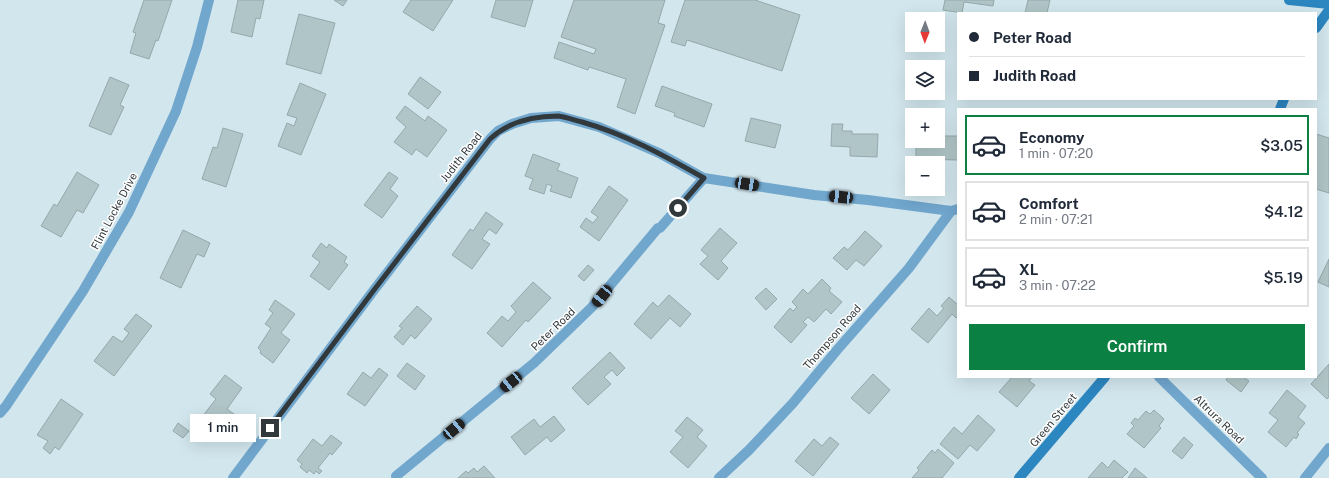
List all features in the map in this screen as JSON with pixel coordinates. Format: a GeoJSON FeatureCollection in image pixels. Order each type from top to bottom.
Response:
{"type":"FeatureCollection","features":[{"type":"Feature","properties":{"kind":"main road"},"geometry":{"type":"LineString","coordinates":[[1289,0],[1329,4]]}},
{"type":"Feature","properties":{"kind":"main road"},"geometry":{"type":"LineString","coordinates":[[1317,27],[1329,10]]}},
{"type":"Feature","properties":{"kind":"main road","name":"Green Street"},"geometry":{"type":"LineString","coordinates":[[1019,478],[1104,378]]}},
{"type":"Feature","properties":{"kind":"street","name":"Flint Locke Drive"},"geometry":{"type":"LineString","coordinates":[[0,413],[11,399],[83,291],[129,212],[176,111],[197,47],[209,0]]}},
{"type":"Feature","properties":{"kind":"street","name":"Judith Road"},"geometry":{"type":"LineString","coordinates":[[233,478],[374,290],[490,139],[498,131],[512,124],[531,118],[559,116],[599,127],[659,153],[704,178],[814,194],[954,210]]}},
{"type":"Feature","properties":{"kind":"street","name":"Peter Road"},"geometry":{"type":"LineString","coordinates":[[396,476],[534,364],[592,307],[658,228],[660,228],[704,178]]}},
{"type":"Feature","properties":{"kind":"street","name":"Thompson Road"},"geometry":{"type":"LineString","coordinates":[[719,478],[749,450],[792,403],[836,350],[909,268],[954,210]]}},
{"type":"Feature","properties":{"kind":"street","name":"Altrura Road"},"geometry":{"type":"LineString","coordinates":[[1160,378],[1262,478]]}},
{"type":"Feature","properties":{"kind":"street"},"geometry":{"type":"LineString","coordinates":[[1305,478],[1329,448]]}},
{"type":"Feature","properties":{"kind":"building"},"geometry":{"type":"Polygon","coordinates":[[[144,0],[172,0],[158,41],[156,40],[149,59],[130,53],[136,33],[133,32],[144,0]]]}},
{"type":"Feature","properties":{"kind":"building"},"geometry":{"type":"Polygon","coordinates":[[[238,0],[264,0],[260,19],[256,18],[252,37],[231,32],[238,0]]]}},
{"type":"Feature","properties":{"kind":"building"},"geometry":{"type":"Polygon","coordinates":[[[334,0],[347,0],[343,6],[334,0]]]}},
{"type":"Feature","properties":{"kind":"building"},"geometry":{"type":"Polygon","coordinates":[[[411,0],[453,0],[433,31],[403,12],[411,0]]]}},
{"type":"Feature","properties":{"kind":"building"},"geometry":{"type":"Polygon","coordinates":[[[496,0],[533,0],[525,27],[491,17],[496,0]]]}},
{"type":"Feature","properties":{"kind":"building"},"geometry":{"type":"Polygon","coordinates":[[[574,0],[665,0],[658,23],[665,25],[635,114],[617,107],[626,79],[589,67],[588,70],[554,58],[559,42],[594,54],[596,49],[561,37],[574,0]]]}},
{"type":"Feature","properties":{"kind":"building"},"geometry":{"type":"Polygon","coordinates":[[[685,0],[755,0],[800,15],[782,71],[687,40],[685,46],[671,42],[685,0]]]}},
{"type":"Feature","properties":{"kind":"building"},"geometry":{"type":"Polygon","coordinates":[[[945,0],[994,0],[993,6],[964,2],[962,12],[943,10],[945,0]]]}},
{"type":"Feature","properties":{"kind":"building"},"geometry":{"type":"Polygon","coordinates":[[[1028,0],[1050,0],[1047,12],[1025,12],[1028,0]]]}},
{"type":"Feature","properties":{"kind":"building"},"geometry":{"type":"Polygon","coordinates":[[[299,14],[335,23],[321,74],[286,64],[299,14]]]}},
{"type":"Feature","properties":{"kind":"building"},"geometry":{"type":"Polygon","coordinates":[[[110,77],[129,85],[120,105],[124,107],[111,135],[89,126],[110,77]]]}},
{"type":"Feature","properties":{"kind":"building"},"geometry":{"type":"Polygon","coordinates":[[[420,77],[441,92],[428,109],[408,94],[420,77]]]}},
{"type":"Feature","properties":{"kind":"building"},"geometry":{"type":"Polygon","coordinates":[[[300,83],[326,94],[301,155],[278,146],[287,123],[294,126],[297,118],[287,115],[300,83]]]}},
{"type":"Feature","properties":{"kind":"building"},"geometry":{"type":"Polygon","coordinates":[[[662,86],[712,104],[704,127],[674,116],[675,113],[655,106],[662,86]]]}},
{"type":"Feature","properties":{"kind":"building"},"geometry":{"type":"Polygon","coordinates":[[[405,106],[425,121],[428,116],[447,130],[427,157],[416,149],[412,155],[394,142],[406,127],[396,118],[405,106]]]}},
{"type":"Feature","properties":{"kind":"building"},"geometry":{"type":"Polygon","coordinates":[[[751,118],[781,125],[775,148],[745,141],[751,118]]]}},
{"type":"Feature","properties":{"kind":"building"},"geometry":{"type":"Polygon","coordinates":[[[832,124],[843,124],[842,131],[852,131],[852,134],[878,134],[877,157],[850,156],[850,147],[831,146],[832,124]]]}},
{"type":"Feature","properties":{"kind":"building"},"geometry":{"type":"Polygon","coordinates":[[[223,128],[243,134],[226,187],[202,179],[213,147],[217,148],[223,128]]]}},
{"type":"Feature","properties":{"kind":"building"},"geometry":{"type":"Polygon","coordinates":[[[1317,134],[1329,138],[1329,193],[1317,189],[1317,134]]]}},
{"type":"Feature","properties":{"kind":"building"},"geometry":{"type":"Polygon","coordinates":[[[945,136],[957,136],[957,160],[945,160],[945,156],[916,156],[916,148],[945,148],[945,136]]]}},
{"type":"Feature","properties":{"kind":"building"},"geometry":{"type":"Polygon","coordinates":[[[533,154],[560,164],[557,170],[578,178],[571,198],[550,191],[552,186],[547,184],[544,194],[529,189],[533,179],[525,176],[533,154]]]}},
{"type":"Feature","properties":{"kind":"building"},"geometry":{"type":"Polygon","coordinates":[[[77,172],[99,185],[83,213],[77,210],[61,237],[41,226],[54,204],[57,206],[77,172]]]}},
{"type":"Feature","properties":{"kind":"building"},"geometry":{"type":"Polygon","coordinates":[[[389,172],[398,178],[390,189],[398,196],[382,218],[364,205],[389,172]]]}},
{"type":"Feature","properties":{"kind":"building"},"geometry":{"type":"Polygon","coordinates":[[[609,186],[628,200],[599,241],[580,227],[586,218],[593,223],[598,217],[591,212],[609,186]]]}},
{"type":"Feature","properties":{"kind":"building"},"geometry":{"type":"Polygon","coordinates":[[[486,212],[503,224],[496,234],[489,229],[482,239],[490,244],[472,269],[452,255],[470,229],[473,231],[486,212]]]}},
{"type":"Feature","properties":{"kind":"building"},"geometry":{"type":"Polygon","coordinates":[[[720,228],[737,243],[721,261],[728,268],[718,280],[700,264],[708,256],[701,250],[720,228]]]}},
{"type":"Feature","properties":{"kind":"building"},"geometry":{"type":"Polygon","coordinates":[[[183,230],[210,243],[204,257],[197,254],[181,288],[160,278],[183,230]]]}},
{"type":"Feature","properties":{"kind":"building"},"geometry":{"type":"Polygon","coordinates":[[[865,231],[882,246],[864,266],[856,260],[847,270],[833,258],[844,247],[848,250],[865,231]]]}},
{"type":"Feature","properties":{"kind":"building"},"geometry":{"type":"Polygon","coordinates":[[[321,243],[327,248],[329,244],[347,257],[344,262],[348,265],[329,290],[310,276],[320,262],[312,256],[321,243]]]}},
{"type":"Feature","properties":{"kind":"building"},"geometry":{"type":"Polygon","coordinates":[[[1329,259],[1329,287],[1318,282],[1329,259]]]}},
{"type":"Feature","properties":{"kind":"building"},"geometry":{"type":"Polygon","coordinates":[[[588,265],[594,270],[584,281],[578,276],[588,265]]]}},
{"type":"Feature","properties":{"kind":"building"},"geometry":{"type":"Polygon","coordinates":[[[822,279],[831,288],[829,291],[842,302],[831,314],[826,309],[814,322],[808,317],[803,322],[807,325],[791,343],[774,327],[790,308],[793,311],[797,307],[792,302],[803,289],[808,294],[822,279]]]}},
{"type":"Feature","properties":{"kind":"building"},"geometry":{"type":"Polygon","coordinates":[[[533,282],[551,298],[528,322],[526,320],[502,347],[487,333],[502,316],[508,321],[516,312],[511,306],[533,282]]]}},
{"type":"Feature","properties":{"kind":"building"},"geometry":{"type":"Polygon","coordinates":[[[766,288],[777,299],[766,310],[755,298],[766,288]]]}},
{"type":"Feature","properties":{"kind":"building"},"geometry":{"type":"Polygon","coordinates":[[[669,295],[691,314],[680,327],[670,318],[651,339],[634,324],[653,302],[658,307],[669,295]]]}},
{"type":"Feature","properties":{"kind":"building"},"geometry":{"type":"Polygon","coordinates":[[[949,297],[957,304],[957,317],[956,318],[952,314],[928,343],[911,329],[929,308],[937,316],[944,308],[941,306],[949,297]]]}},
{"type":"Feature","properties":{"kind":"building"},"geometry":{"type":"Polygon","coordinates":[[[275,300],[295,314],[281,333],[290,340],[273,363],[260,353],[261,351],[258,348],[271,328],[265,324],[273,313],[269,310],[275,300]]]}},
{"type":"Feature","properties":{"kind":"building"},"geometry":{"type":"Polygon","coordinates":[[[417,306],[432,319],[415,339],[411,335],[403,345],[394,337],[402,328],[399,326],[417,306]]]}},
{"type":"Feature","properties":{"kind":"building"},"geometry":{"type":"Polygon","coordinates":[[[136,314],[152,326],[114,376],[94,361],[113,336],[122,342],[129,333],[124,329],[136,314]]]}},
{"type":"Feature","properties":{"kind":"building"},"geometry":{"type":"Polygon","coordinates":[[[610,352],[625,368],[617,376],[612,370],[604,377],[611,384],[588,405],[572,388],[610,352]]]}},
{"type":"Feature","properties":{"kind":"building"},"geometry":{"type":"Polygon","coordinates":[[[407,363],[425,376],[415,390],[397,376],[407,363]]]}},
{"type":"Feature","properties":{"kind":"building"},"geometry":{"type":"Polygon","coordinates":[[[1329,364],[1329,397],[1327,399],[1311,384],[1329,364]]]}},
{"type":"Feature","properties":{"kind":"building"},"geometry":{"type":"Polygon","coordinates":[[[379,368],[388,375],[365,406],[347,394],[363,372],[371,378],[379,368]]]}},
{"type":"Feature","properties":{"kind":"building"},"geometry":{"type":"Polygon","coordinates":[[[873,374],[890,390],[869,414],[851,398],[873,374]]]}},
{"type":"Feature","properties":{"kind":"building"},"geometry":{"type":"Polygon","coordinates":[[[225,375],[242,388],[227,409],[234,414],[217,436],[198,422],[216,399],[210,394],[225,375]]]}},
{"type":"Feature","properties":{"kind":"building"},"geometry":{"type":"Polygon","coordinates":[[[1011,378],[1031,378],[1029,381],[1035,385],[1017,407],[999,392],[1011,378]]]}},
{"type":"Feature","properties":{"kind":"building"},"geometry":{"type":"Polygon","coordinates":[[[1227,378],[1244,378],[1249,381],[1241,392],[1226,380],[1227,378]]]}},
{"type":"Feature","properties":{"kind":"building"},"geometry":{"type":"Polygon","coordinates":[[[1287,390],[1306,406],[1298,417],[1305,423],[1297,433],[1299,434],[1296,439],[1294,437],[1286,447],[1268,432],[1278,420],[1269,413],[1287,390]]]}},
{"type":"Feature","properties":{"kind":"building"},"geometry":{"type":"Polygon","coordinates":[[[61,399],[83,414],[59,450],[55,447],[50,454],[43,448],[48,441],[37,435],[61,399]]]}},
{"type":"Feature","properties":{"kind":"building"},"geometry":{"type":"Polygon","coordinates":[[[1154,410],[1164,419],[1159,426],[1161,428],[1144,448],[1127,434],[1134,426],[1131,423],[1135,418],[1138,420],[1146,411],[1150,414],[1154,410]]]}},
{"type":"Feature","properties":{"kind":"building"},"geometry":{"type":"Polygon","coordinates":[[[978,415],[995,430],[977,451],[970,445],[958,459],[940,444],[954,427],[962,434],[978,415]]]}},
{"type":"Feature","properties":{"kind":"building"},"geometry":{"type":"Polygon","coordinates":[[[554,416],[565,430],[551,442],[547,437],[525,455],[511,437],[534,419],[540,427],[554,416]]]}},
{"type":"Feature","properties":{"kind":"building"},"geometry":{"type":"Polygon","coordinates":[[[687,417],[703,430],[697,437],[707,446],[688,468],[670,452],[683,437],[675,431],[687,417]]]}},
{"type":"Feature","properties":{"kind":"building"},"geometry":{"type":"Polygon","coordinates":[[[178,423],[189,431],[183,438],[173,431],[178,423]]]}},
{"type":"Feature","properties":{"kind":"building"},"geometry":{"type":"Polygon","coordinates":[[[331,435],[342,443],[332,455],[330,453],[318,468],[322,471],[319,474],[316,471],[314,474],[309,470],[307,473],[300,467],[302,464],[297,460],[313,439],[322,446],[331,435]]]}},
{"type":"Feature","properties":{"kind":"building"},"geometry":{"type":"Polygon","coordinates":[[[830,437],[839,444],[813,476],[795,461],[814,439],[822,446],[830,437]]]}},
{"type":"Feature","properties":{"kind":"building"},"geometry":{"type":"Polygon","coordinates":[[[1184,437],[1193,445],[1182,459],[1172,451],[1184,437]]]}},
{"type":"Feature","properties":{"kind":"building"},"geometry":{"type":"Polygon","coordinates":[[[938,449],[954,463],[942,478],[912,478],[919,470],[917,468],[932,450],[935,453],[938,449]]]}},
{"type":"Feature","properties":{"kind":"building"},"geometry":{"type":"Polygon","coordinates":[[[1114,460],[1128,472],[1122,478],[1088,478],[1102,462],[1108,468],[1114,460]]]}},
{"type":"Feature","properties":{"kind":"building"},"geometry":{"type":"Polygon","coordinates":[[[484,466],[495,478],[458,478],[466,471],[468,473],[474,468],[477,472],[484,466]]]}},
{"type":"Feature","properties":{"kind":"building"},"geometry":{"type":"Polygon","coordinates":[[[1135,468],[1147,478],[1128,478],[1135,468]]]}},
{"type":"Feature","properties":{"kind":"route"},"geometry":{"type":"LineString","coordinates":[[270,428],[374,290],[490,139],[498,131],[512,124],[531,118],[559,116],[599,127],[659,153],[704,178],[678,208]]}}]}
